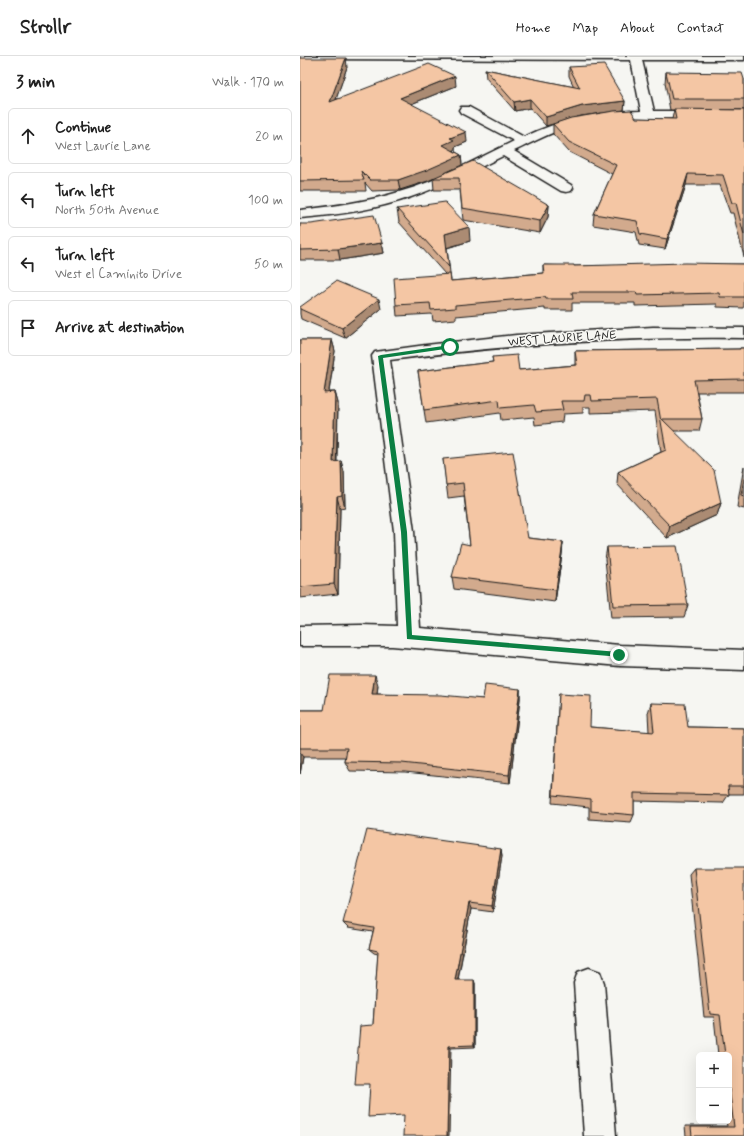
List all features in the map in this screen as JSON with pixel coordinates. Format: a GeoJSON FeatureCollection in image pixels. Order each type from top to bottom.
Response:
{"type":"FeatureCollection","features":[{"type":"Feature","properties":{"kind":"street"},"geometry":{"type":"LineString","coordinates":[[304,56],[744,57]]}},
{"type":"Feature","properties":{"kind":"street"},"geometry":{"type":"LineString","coordinates":[[636,56],[648,114]]}},
{"type":"Feature","properties":{"kind":"street"},"geometry":{"type":"LineString","coordinates":[[465,110],[524,142]]}},
{"type":"Feature","properties":{"kind":"street"},"geometry":{"type":"LineString","coordinates":[[300,214],[350,209],[405,195],[436,183],[544,132],[566,124],[620,115],[744,115]]}},
{"type":"Feature","properties":{"kind":"street"},"geometry":{"type":"LineString","coordinates":[[504,151],[566,188]]}},
{"type":"Feature","properties":{"kind":"street","name":"WEST LAURIE LANE"},"geometry":{"type":"LineString","coordinates":[[409,637],[404,532],[381,356],[450,347],[595,334],[661,332],[744,333]]}},
{"type":"Feature","properties":{"kind":"street"},"geometry":{"type":"LineString","coordinates":[[300,636],[336,634],[409,637],[546,650],[698,660],[744,660]]}},
{"type":"Feature","properties":{"kind":"street"},"geometry":{"type":"LineString","coordinates":[[589,983],[600,1136]]}},
{"type":"Feature","properties":{"kind":"building"},"geometry":{"type":"Polygon","coordinates":[[[300,58],[346,58],[330,102],[429,64],[455,76],[400,98],[466,132],[450,138],[454,140],[443,145],[461,155],[427,170],[398,180],[370,180],[361,171],[364,180],[300,181],[300,58]]]}},
{"type":"Feature","properties":{"kind":"building"},"geometry":{"type":"Polygon","coordinates":[[[604,65],[625,101],[582,106],[546,117],[530,99],[514,102],[485,69],[580,88],[569,67],[604,65]]]}},
{"type":"Feature","properties":{"kind":"building"},"geometry":{"type":"Polygon","coordinates":[[[666,72],[742,73],[744,79],[744,99],[672,99],[666,72]]]}},
{"type":"Feature","properties":{"kind":"building"},"geometry":{"type":"Polygon","coordinates":[[[674,109],[744,110],[744,235],[736,203],[732,203],[723,175],[688,174],[667,239],[640,234],[637,221],[594,214],[616,165],[569,142],[553,124],[571,118],[614,111],[631,110],[636,118],[676,119],[674,109]]]}},
{"type":"Feature","properties":{"kind":"building"},"geometry":{"type":"Polygon","coordinates":[[[473,161],[549,205],[540,221],[462,208],[459,178],[433,178],[473,161]]]}},
{"type":"Feature","properties":{"kind":"building"},"geometry":{"type":"Polygon","coordinates":[[[445,202],[469,227],[445,234],[449,267],[397,209],[445,202]]]}},
{"type":"Feature","properties":{"kind":"building"},"geometry":{"type":"Polygon","coordinates":[[[374,215],[382,243],[338,249],[300,250],[300,224],[311,224],[374,215]]]}},
{"type":"Feature","properties":{"kind":"building"},"geometry":{"type":"Polygon","coordinates":[[[686,263],[744,264],[744,297],[720,297],[719,293],[637,295],[636,292],[572,292],[573,299],[546,299],[545,297],[455,305],[455,308],[431,310],[430,303],[396,305],[394,278],[450,274],[451,281],[544,273],[543,265],[574,266],[686,263]]]}},
{"type":"Feature","properties":{"kind":"building"},"geometry":{"type":"Polygon","coordinates":[[[336,281],[379,299],[342,328],[300,309],[300,307],[336,281]]]}},
{"type":"Feature","properties":{"kind":"building"},"geometry":{"type":"Polygon","coordinates":[[[300,340],[332,340],[324,393],[335,392],[333,462],[341,461],[342,496],[337,497],[334,584],[300,587],[300,340]]]}},
{"type":"Feature","properties":{"kind":"building"},"geometry":{"type":"Polygon","coordinates":[[[744,348],[744,379],[694,380],[702,419],[662,419],[714,470],[721,503],[670,526],[618,472],[666,450],[657,399],[592,401],[591,395],[585,395],[584,401],[561,401],[563,410],[536,412],[534,405],[500,408],[499,400],[424,410],[418,371],[493,362],[492,357],[517,355],[519,370],[577,365],[575,351],[744,348]]]}},
{"type":"Feature","properties":{"kind":"building"},"geometry":{"type":"Polygon","coordinates":[[[513,452],[528,538],[563,542],[556,590],[452,577],[461,543],[470,545],[463,483],[446,485],[443,459],[513,452]]]}},
{"type":"Feature","properties":{"kind":"building"},"geometry":{"type":"Polygon","coordinates":[[[744,479],[744,496],[741,495],[744,479]]]}},
{"type":"Feature","properties":{"kind":"building"},"geometry":{"type":"Polygon","coordinates":[[[677,546],[688,605],[613,606],[607,547],[677,546]]]}},
{"type":"Feature","properties":{"kind":"building"},"geometry":{"type":"Polygon","coordinates":[[[330,675],[375,675],[372,694],[441,695],[483,699],[485,685],[520,689],[509,775],[402,763],[345,762],[347,748],[300,748],[300,710],[324,710],[330,675]]]}},
{"type":"Feature","properties":{"kind":"building"},"geometry":{"type":"Polygon","coordinates":[[[559,694],[591,696],[590,727],[654,732],[651,703],[685,704],[688,727],[744,728],[744,786],[728,786],[729,795],[634,793],[634,815],[591,811],[591,799],[553,795],[559,694]]]}},
{"type":"Feature","properties":{"kind":"building"},"geometry":{"type":"Polygon","coordinates":[[[367,830],[501,849],[492,906],[469,903],[455,980],[474,980],[474,1045],[449,1046],[447,1136],[403,1136],[404,1115],[368,1117],[370,1084],[355,1084],[360,1026],[373,1025],[378,951],[369,949],[374,928],[343,923],[367,830]]]}},
{"type":"Feature","properties":{"kind":"building"},"geometry":{"type":"Polygon","coordinates":[[[694,868],[744,868],[744,1136],[692,1136],[691,1127],[734,1127],[732,1111],[732,1052],[725,1052],[720,1015],[710,1014],[694,868]]]}},
{"type":"Feature","properties":{"kind":"route"},"geometry":{"type":"LineString","coordinates":[[450,347],[381,356],[404,532],[408,586],[409,637],[546,650],[619,655]]}}]}
